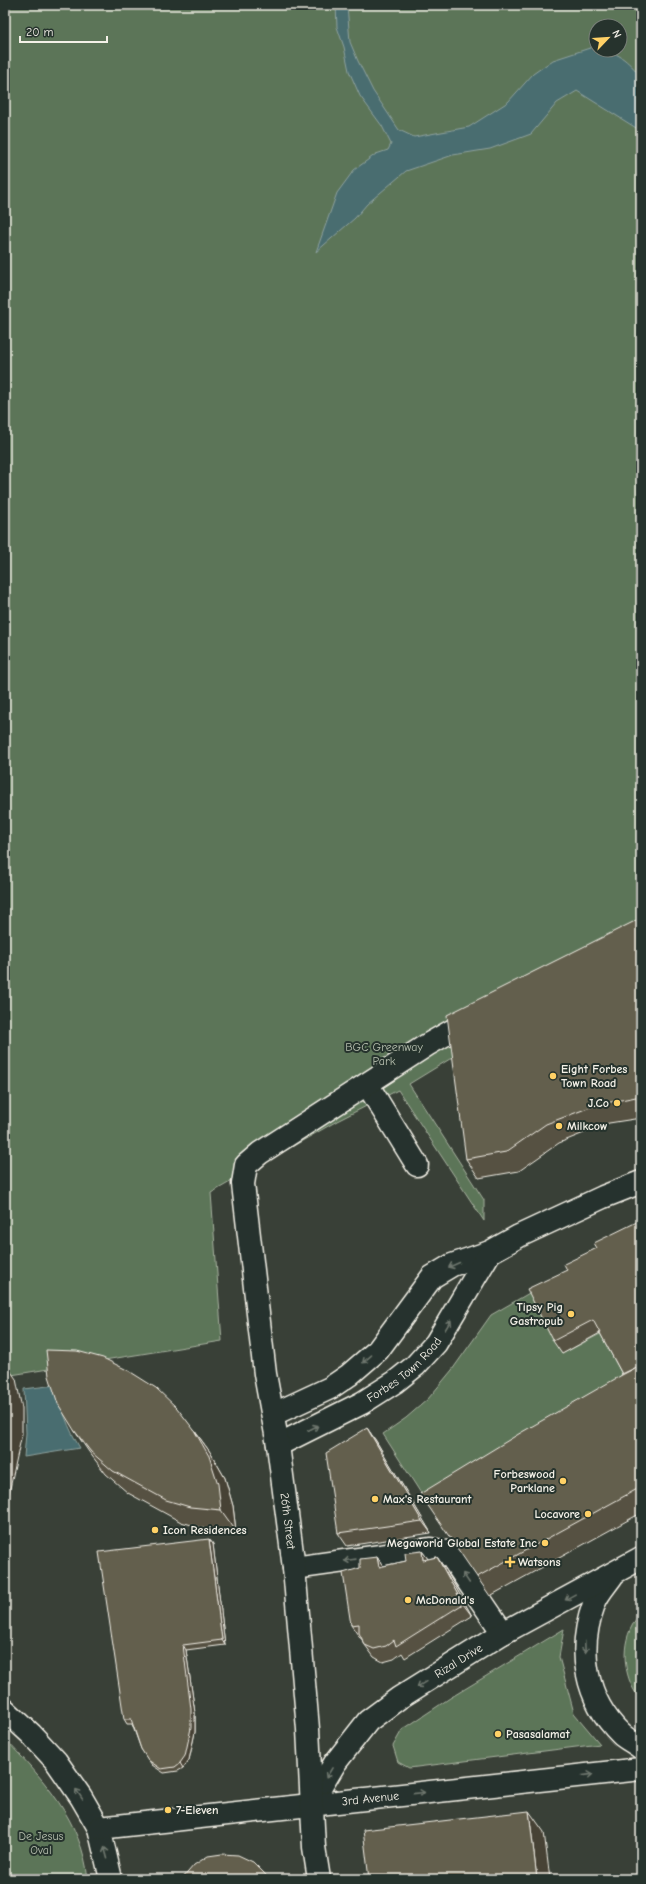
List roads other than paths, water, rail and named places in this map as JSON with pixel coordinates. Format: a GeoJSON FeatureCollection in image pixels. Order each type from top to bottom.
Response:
{"type":"FeatureCollection","features":[{"type":"Feature","properties":{"kind":"street"},"geometry":{"type":"LineString","coordinates":[[417,1165],[367,1084],[427,1045],[494,1006]]}},
{"type":"Feature","properties":{"kind":"street","name":"26th Street"},"geometry":{"type":"LineString","coordinates":[[319,1879],[310,1805],[308,1729],[294,1568],[274,1414],[265,1374],[243,1184],[246,1165],[260,1153],[367,1084]]}},
{"type":"Feature","properties":{"kind":"street"},"geometry":{"type":"LineString","coordinates":[[274,1414],[330,1388],[349,1375],[378,1350],[432,1277],[452,1265],[490,1252],[519,1236],[589,1203],[641,1182]]}},
{"type":"Feature","properties":{"kind":"street","name":"Forbes Town Road"},"geometry":{"type":"LineString","coordinates":[[278,1445],[362,1403],[395,1382],[415,1366],[436,1343],[490,1252]]}},
{"type":"Feature","properties":{"kind":"street"},"geometry":{"type":"LineString","coordinates":[[294,1568],[431,1549],[443,1551],[452,1558],[504,1633]]}},
{"type":"Feature","properties":{"kind":"street","name":"Rizal Drive"},"geometry":{"type":"LineString","coordinates":[[310,1805],[335,1763],[368,1721],[399,1698],[504,1633],[641,1558]]}},
{"type":"Feature","properties":{"kind":"street"},"geometry":{"type":"LineString","coordinates":[[614,1573],[594,1603],[585,1637],[586,1673],[599,1706],[621,1734],[641,1748]]}},
{"type":"Feature","properties":{"kind":"street"},"geometry":{"type":"LineString","coordinates":[[5,1710],[31,1734],[56,1761],[81,1797],[99,1828],[112,1879]]}},
{"type":"Feature","properties":{"kind":"street","name":"3rd Avenue"},"geometry":{"type":"LineString","coordinates":[[99,1828],[641,1769]]}},
{"type":"Feature","properties":{"kind":"water"},"geometry":{"type":"Polygon","coordinates":[[[336,5],[347,5],[350,42],[373,91],[399,130],[414,137],[469,127],[508,102],[533,74],[553,60],[588,49],[588,58],[623,58],[641,76],[641,131],[577,91],[557,103],[531,134],[490,149],[453,155],[406,171],[367,204],[355,218],[316,252],[337,193],[354,170],[376,154],[388,150],[391,144],[382,126],[360,96],[349,71],[344,47],[337,27],[336,5]]]}},
{"type":"Feature","properties":{"kind":"water"},"geometry":{"type":"Polygon","coordinates":[[[56,1385],[65,1418],[80,1448],[24,1457],[26,1433],[24,1389],[56,1385]]]}},
{"type":"Feature","properties":{"kind":"place","name":"Eight Forbes Town Road"},"geometry":{"type":"Point","coordinates":[553,1076]}},
{"type":"Feature","properties":{"kind":"place","name":"J.Co"},"geometry":{"type":"Point","coordinates":[617,1103]}},
{"type":"Feature","properties":{"kind":"place","name":"Milkcow"},"geometry":{"type":"Point","coordinates":[559,1126]}},
{"type":"Feature","properties":{"kind":"place","name":"Tipsy Pig Gastropub"},"geometry":{"type":"Point","coordinates":[571,1314]}},
{"type":"Feature","properties":{"kind":"place","name":"Forbeswood Parklane"},"geometry":{"type":"Point","coordinates":[563,1481]}},
{"type":"Feature","properties":{"kind":"place","name":"Max's Restaurant"},"geometry":{"type":"Point","coordinates":[375,1499]}},
{"type":"Feature","properties":{"kind":"place","name":"Locavore"},"geometry":{"type":"Point","coordinates":[588,1514]}},
{"type":"Feature","properties":{"kind":"place","name":"Icon Residences"},"geometry":{"type":"Point","coordinates":[155,1530]}},
{"type":"Feature","properties":{"kind":"place","name":"Megaworld Global Estate Inc"},"geometry":{"type":"Point","coordinates":[545,1543]}},
{"type":"Feature","properties":{"kind":"place","name":"Watsons"},"geometry":{"type":"Point","coordinates":[510,1562]}},
{"type":"Feature","properties":{"kind":"place","name":"McDonald's"},"geometry":{"type":"Point","coordinates":[408,1600]}},
{"type":"Feature","properties":{"kind":"place","name":"Pasasalamat"},"geometry":{"type":"Point","coordinates":[498,1734]}},
{"type":"Feature","properties":{"kind":"place","name":"7-Eleven"},"geometry":{"type":"Point","coordinates":[168,1810]}},
{"type":"Feature","properties":{"kind":"park label","name":"BGC Greenway Park"},"geometry":{"type":"Point","coordinates":[384,1054]}},
{"type":"Feature","properties":{"kind":"park label","name":"De Jesus Oval"},"geometry":{"type":"Point","coordinates":[41,1843]}}]}
